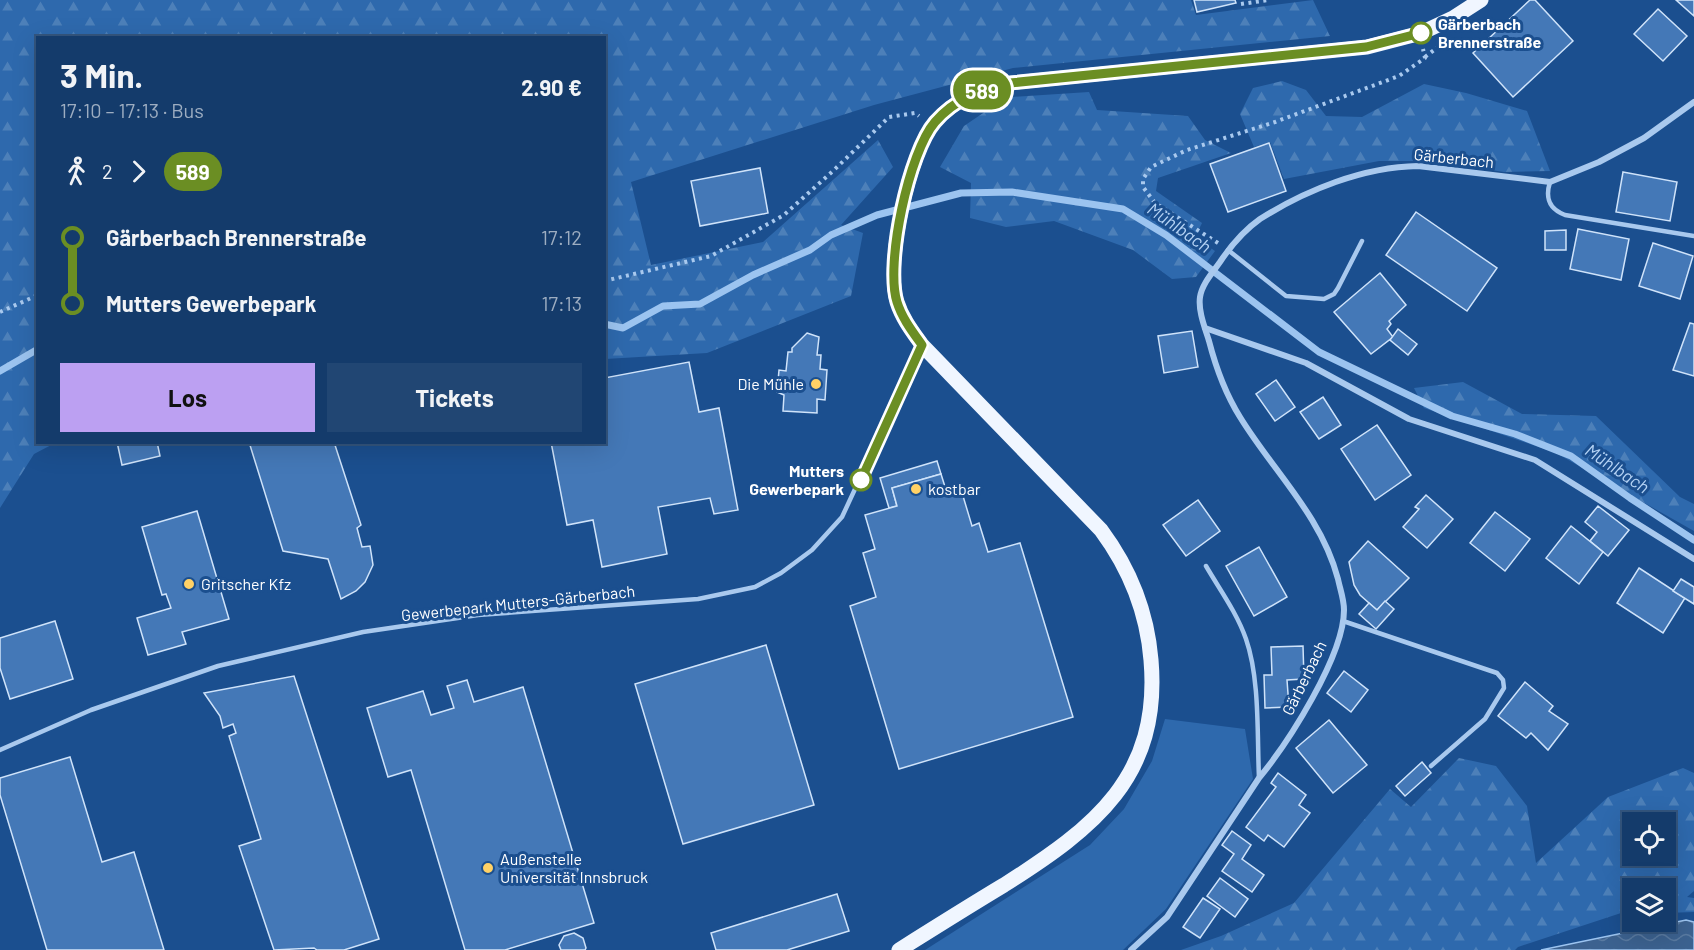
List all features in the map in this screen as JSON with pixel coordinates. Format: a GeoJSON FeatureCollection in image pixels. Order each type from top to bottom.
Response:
{"type":"FeatureCollection","features":[{"type":"Feature","properties":{"kind":"main road"},"geometry":{"type":"LineString","coordinates":[[899,950],[1054,852],[1087,826],[1117,793],[1129,773],[1144,738],[1152,703],[1152,673],[1146,627],[1135,588],[1116,551],[1094,522],[922,345],[907,325],[896,300],[895,250],[900,216],[915,159],[933,124],[947,110],[966,97],[992,87],[1010,83],[1366,47],[1421,33],[1453,18],[1481,0]]}},
{"type":"Feature","properties":{"kind":"street","name":"Gärberbach"},"geometry":{"type":"LineString","coordinates":[[1131,950],[1167,916],[1259,778],[1276,758],[1323,677],[1333,656],[1343,621],[1342,594],[1334,565],[1321,535],[1231,402],[1214,363],[1200,297],[1206,281],[1242,233],[1269,214],[1335,183],[1375,170],[1397,166],[1418,166],[1550,182],[1599,162],[1644,138],[1694,102]]}},
{"type":"Feature","properties":{"kind":"street"},"geometry":{"type":"LineString","coordinates":[[1205,328],[1306,363],[1409,419],[1535,460],[1694,559]]}},
{"type":"Feature","properties":{"kind":"lane"},"geometry":{"type":"LineString","coordinates":[[1550,182],[1548,195],[1552,208],[1565,214],[1694,236]]}},
{"type":"Feature","properties":{"kind":"lane"},"geometry":{"type":"LineString","coordinates":[[1228,250],[1286,296],[1324,299],[1334,294],[1338,288],[1362,241]]}},
{"type":"Feature","properties":{"kind":"lane","name":"Gewerbepark Mutters-Gärberbach"},"geometry":{"type":"LineString","coordinates":[[0,750],[91,710],[219,666],[363,632],[478,615],[698,599],[755,587],[781,573],[812,550],[843,517],[922,345]]}},
{"type":"Feature","properties":{"kind":"lane"},"geometry":{"type":"LineString","coordinates":[[1206,566],[1233,611],[1246,640],[1253,673],[1259,778]]}},
{"type":"Feature","properties":{"kind":"lane"},"geometry":{"type":"LineString","coordinates":[[1343,621],[1501,676],[1504,688],[1485,719],[1431,766]]}},
{"type":"Feature","properties":{"kind":"path"},"geometry":{"type":"LineString","coordinates":[[1241,4],[1269,0]]}},
{"type":"Feature","properties":{"kind":"path"},"geometry":{"type":"LineString","coordinates":[[1228,250],[1155,203],[1143,187],[1143,179],[1151,167],[1197,146],[1275,122],[1400,76],[1425,58],[1421,33]]}},
{"type":"Feature","properties":{"kind":"path"},"geometry":{"type":"LineString","coordinates":[[606,281],[711,256],[784,215],[889,117],[915,113],[933,124]]}},
{"type":"Feature","properties":{"kind":"path"},"geometry":{"type":"LineString","coordinates":[[0,312],[36,296]]}},
{"type":"Feature","properties":{"kind":"green space"},"geometry":{"type":"Polygon","coordinates":[[[0,0],[1191,0],[1196,15],[1313,0],[1330,36],[1013,68],[874,105],[631,182],[651,265],[763,242],[878,140],[893,167],[841,225],[863,233],[851,296],[707,353],[606,359],[606,36],[36,36],[36,444],[53,444],[34,454],[0,508],[0,0]]]}},
{"type":"Feature","properties":{"kind":"green space"},"geometry":{"type":"Polygon","coordinates":[[[1282,81],[1306,90],[1326,116],[1362,117],[1424,84],[1466,93],[1527,111],[1550,171],[1504,172],[1434,161],[1379,161],[1284,179],[1270,142],[1254,147],[1240,114],[1253,88],[1282,81]]]}},
{"type":"Feature","properties":{"kind":"green space"},"geometry":{"type":"Polygon","coordinates":[[[1089,92],[1097,110],[1188,116],[1205,140],[1231,153],[1158,178],[1156,191],[1202,223],[1195,237],[1215,251],[1196,277],[1172,279],[1133,250],[1054,221],[1006,227],[970,218],[971,183],[940,167],[964,126],[992,107],[1012,97],[1089,92]]]}},
{"type":"Feature","properties":{"kind":"green space"},"geometry":{"type":"Polygon","coordinates":[[[1463,382],[1522,414],[1596,416],[1680,497],[1694,504],[1694,531],[1556,453],[1424,408],[1414,388],[1463,382]]]}},
{"type":"Feature","properties":{"kind":"green space"},"geometry":{"type":"Polygon","coordinates":[[[1165,719],[1245,729],[1253,779],[1166,909],[1123,950],[925,950],[1090,845],[1124,809],[1152,761],[1165,719]]]}},
{"type":"Feature","properties":{"kind":"green space"},"geometry":{"type":"Polygon","coordinates":[[[1459,758],[1496,766],[1527,806],[1536,863],[1608,797],[1683,768],[1694,773],[1694,891],[1687,897],[1694,898],[1694,912],[1676,913],[1676,878],[1622,878],[1622,913],[1518,947],[1515,950],[1181,950],[1221,936],[1294,903],[1390,789],[1411,807],[1459,758]]]}},
{"type":"Feature","properties":{"kind":"water"},"geometry":{"type":"Polygon","coordinates":[[[1686,920],[1694,922],[1694,950],[1541,950],[1628,932],[1676,932],[1676,922],[1686,920]]]}},
{"type":"Feature","properties":{"kind":"building"},"geometry":{"type":"Polygon","coordinates":[[[1194,0],[1235,0],[1236,3],[1197,12],[1194,0]]]}},
{"type":"Feature","properties":{"kind":"building"},"geometry":{"type":"Polygon","coordinates":[[[1530,0],[1535,0],[1573,41],[1513,97],[1473,53],[1530,0]]]}},
{"type":"Feature","properties":{"kind":"building"},"geometry":{"type":"Polygon","coordinates":[[[1676,0],[1694,0],[1694,16],[1676,0]]]}},
{"type":"Feature","properties":{"kind":"building"},"geometry":{"type":"Polygon","coordinates":[[[1658,9],[1687,36],[1663,61],[1634,34],[1658,9]]]}},
{"type":"Feature","properties":{"kind":"building"},"geometry":{"type":"Polygon","coordinates":[[[1269,143],[1286,191],[1228,212],[1210,164],[1269,143]]]}},
{"type":"Feature","properties":{"kind":"building"},"geometry":{"type":"Polygon","coordinates":[[[760,168],[768,213],[700,226],[691,181],[760,168]]]}},
{"type":"Feature","properties":{"kind":"building"},"geometry":{"type":"Polygon","coordinates":[[[1623,172],[1677,182],[1670,221],[1616,212],[1623,172]]]}},
{"type":"Feature","properties":{"kind":"building"},"geometry":{"type":"Polygon","coordinates":[[[1416,212],[1497,268],[1467,311],[1386,255],[1416,212]]]}},
{"type":"Feature","properties":{"kind":"building"},"geometry":{"type":"Polygon","coordinates":[[[1578,229],[1629,239],[1621,280],[1570,269],[1578,229]]]}},
{"type":"Feature","properties":{"kind":"building"},"geometry":{"type":"Polygon","coordinates":[[[1566,230],[1566,250],[1545,250],[1545,231],[1566,230]]]}},
{"type":"Feature","properties":{"kind":"building"},"geometry":{"type":"Polygon","coordinates":[[[1653,243],[1693,256],[1680,299],[1639,286],[1653,243]]]}},
{"type":"Feature","properties":{"kind":"building"},"geometry":{"type":"Polygon","coordinates":[[[1380,273],[1406,305],[1389,321],[1391,324],[1387,329],[1393,337],[1371,354],[1334,312],[1380,273]]]}},
{"type":"Feature","properties":{"kind":"building"},"geometry":{"type":"Polygon","coordinates":[[[1690,323],[1694,324],[1694,376],[1673,370],[1690,323]]]}},
{"type":"Feature","properties":{"kind":"building"},"geometry":{"type":"Polygon","coordinates":[[[1398,329],[1417,344],[1408,355],[1390,340],[1398,329]]]}},
{"type":"Feature","properties":{"kind":"building"},"geometry":{"type":"Polygon","coordinates":[[[1192,331],[1198,367],[1164,373],[1158,336],[1192,331]]]}},
{"type":"Feature","properties":{"kind":"building"},"geometry":{"type":"Polygon","coordinates":[[[807,333],[819,337],[817,355],[821,355],[820,369],[827,370],[825,400],[817,399],[817,413],[783,411],[784,395],[777,392],[779,370],[786,371],[788,352],[792,352],[792,348],[807,333]]]}},
{"type":"Feature","properties":{"kind":"building"},"geometry":{"type":"Polygon","coordinates":[[[689,362],[699,412],[719,408],[738,510],[714,514],[710,498],[658,507],[667,554],[602,567],[593,520],[567,525],[551,444],[606,444],[606,378],[689,362]]]}},
{"type":"Feature","properties":{"kind":"building"},"geometry":{"type":"Polygon","coordinates":[[[1276,380],[1295,407],[1275,421],[1256,394],[1276,380]]]}},
{"type":"Feature","properties":{"kind":"building"},"geometry":{"type":"Polygon","coordinates":[[[1323,397],[1341,425],[1319,439],[1300,412],[1323,397]]]}},
{"type":"Feature","properties":{"kind":"building"},"geometry":{"type":"Polygon","coordinates":[[[1377,425],[1411,475],[1375,500],[1341,449],[1377,425]]]}},
{"type":"Feature","properties":{"kind":"building"},"geometry":{"type":"Polygon","coordinates":[[[117,444],[157,444],[160,456],[122,465],[117,444]]]}},
{"type":"Feature","properties":{"kind":"building"},"geometry":{"type":"Polygon","coordinates":[[[250,444],[335,444],[361,525],[357,528],[362,547],[370,546],[373,565],[365,582],[356,591],[341,599],[328,559],[283,551],[250,444]]]}},
{"type":"Feature","properties":{"kind":"building"},"geometry":{"type":"Polygon","coordinates":[[[937,461],[941,474],[892,488],[897,506],[889,508],[880,478],[937,461]]]}},
{"type":"Feature","properties":{"kind":"building"},"geometry":{"type":"Polygon","coordinates":[[[941,474],[946,490],[960,486],[972,526],[979,523],[988,552],[1020,543],[1073,717],[899,769],[850,606],[876,597],[863,553],[875,549],[865,515],[897,506],[892,488],[941,474]]]}},
{"type":"Feature","properties":{"kind":"building"},"geometry":{"type":"Polygon","coordinates":[[[1426,495],[1453,519],[1427,548],[1403,527],[1419,509],[1415,507],[1426,495]]]}},
{"type":"Feature","properties":{"kind":"building"},"geometry":{"type":"Polygon","coordinates":[[[1198,500],[1220,531],[1186,556],[1163,525],[1198,500]]]}},
{"type":"Feature","properties":{"kind":"building"},"geometry":{"type":"Polygon","coordinates":[[[1598,506],[1629,530],[1608,556],[1590,541],[1597,532],[1585,522],[1598,506]]]}},
{"type":"Feature","properties":{"kind":"building","name":"Gritscher Kfz"},"geometry":{"type":"Polygon","coordinates":[[[197,511],[229,619],[182,632],[186,644],[148,655],[137,618],[171,608],[166,594],[162,595],[142,527],[197,511]]]}},
{"type":"Feature","properties":{"kind":"building"},"geometry":{"type":"Polygon","coordinates":[[[1495,512],[1530,539],[1505,571],[1470,543],[1495,512]]]}},
{"type":"Feature","properties":{"kind":"building"},"geometry":{"type":"Polygon","coordinates":[[[1571,526],[1603,552],[1579,584],[1546,558],[1571,526]]]}},
{"type":"Feature","properties":{"kind":"building"},"geometry":{"type":"Polygon","coordinates":[[[1368,541],[1409,578],[1377,610],[1360,595],[1354,585],[1349,562],[1368,541]]]}},
{"type":"Feature","properties":{"kind":"building"},"geometry":{"type":"Polygon","coordinates":[[[1259,547],[1287,597],[1254,616],[1226,566],[1259,547]]]}},
{"type":"Feature","properties":{"kind":"building"},"geometry":{"type":"Polygon","coordinates":[[[1639,568],[1685,598],[1663,633],[1617,603],[1639,568]]]}},
{"type":"Feature","properties":{"kind":"building"},"geometry":{"type":"Polygon","coordinates":[[[1681,579],[1694,587],[1694,604],[1673,591],[1681,579]]]}},
{"type":"Feature","properties":{"kind":"building"},"geometry":{"type":"Polygon","coordinates":[[[1385,601],[1394,609],[1376,629],[1359,614],[1369,603],[1377,610],[1385,601]]]}},
{"type":"Feature","properties":{"kind":"building"},"geometry":{"type":"Polygon","coordinates":[[[55,621],[73,679],[10,699],[0,668],[0,638],[55,621]]]}},
{"type":"Feature","properties":{"kind":"building"},"geometry":{"type":"Polygon","coordinates":[[[766,645],[814,805],[683,844],[635,684],[766,645]]]}},
{"type":"Feature","properties":{"kind":"building"},"geometry":{"type":"Polygon","coordinates":[[[1303,646],[1304,679],[1287,680],[1289,707],[1265,708],[1264,675],[1272,675],[1271,647],[1303,646]]]}},
{"type":"Feature","properties":{"kind":"building"},"geometry":{"type":"Polygon","coordinates":[[[1344,671],[1368,690],[1351,712],[1327,693],[1344,671]]]}},
{"type":"Feature","properties":{"kind":"building"},"geometry":{"type":"Polygon","coordinates":[[[294,676],[379,939],[344,950],[314,948],[274,950],[239,846],[261,839],[229,736],[236,733],[233,724],[223,728],[220,716],[204,693],[294,676]]]}},
{"type":"Feature","properties":{"kind":"building"},"geometry":{"type":"Polygon","coordinates":[[[467,680],[474,702],[523,687],[594,923],[505,950],[465,950],[411,770],[388,777],[367,708],[423,691],[431,715],[454,708],[447,686],[467,680]]]}},
{"type":"Feature","properties":{"kind":"building"},"geometry":{"type":"Polygon","coordinates":[[[1525,682],[1553,706],[1549,711],[1568,724],[1548,750],[1531,733],[1526,738],[1498,716],[1525,682]]]}},
{"type":"Feature","properties":{"kind":"building"},"geometry":{"type":"Polygon","coordinates":[[[1329,720],[1367,765],[1333,793],[1296,748],[1329,720]]]}},
{"type":"Feature","properties":{"kind":"building"},"geometry":{"type":"Polygon","coordinates":[[[70,757],[102,862],[134,852],[164,950],[47,950],[0,795],[0,778],[70,757]]]}},
{"type":"Feature","properties":{"kind":"building"},"geometry":{"type":"Polygon","coordinates":[[[1422,762],[1431,773],[1405,796],[1396,786],[1422,762]]]}},
{"type":"Feature","properties":{"kind":"building"},"geometry":{"type":"Polygon","coordinates":[[[1278,773],[1306,795],[1299,805],[1310,813],[1284,847],[1268,835],[1264,841],[1246,827],[1276,787],[1271,783],[1278,773]]]}},
{"type":"Feature","properties":{"kind":"building"},"geometry":{"type":"Polygon","coordinates":[[[1232,831],[1251,845],[1242,859],[1264,875],[1252,892],[1222,871],[1234,854],[1222,845],[1232,831]]]}},
{"type":"Feature","properties":{"kind":"building"},"geometry":{"type":"Polygon","coordinates":[[[1220,878],[1248,899],[1235,917],[1207,896],[1220,878]]]}},
{"type":"Feature","properties":{"kind":"building"},"geometry":{"type":"Polygon","coordinates":[[[837,894],[849,931],[787,950],[716,950],[711,933],[837,894]]]}},
{"type":"Feature","properties":{"kind":"building"},"geometry":{"type":"Polygon","coordinates":[[[1203,898],[1220,909],[1200,938],[1183,927],[1203,898]]]}},
{"type":"Feature","properties":{"kind":"building"},"geometry":{"type":"Polygon","coordinates":[[[574,933],[583,938],[585,950],[561,950],[559,945],[564,936],[574,933]]]}},
{"type":"Feature","properties":{"kind":"waterway","name":"Mühlbach"},"geometry":{"type":"LineString","coordinates":[[606,324],[623,328],[663,306],[700,304],[753,275],[810,250],[831,235],[877,215],[961,193],[1012,192],[1123,209],[1166,235],[1319,352],[1452,416],[1515,434],[1571,456],[1694,540]]}},
{"type":"Feature","properties":{"kind":"waterway","name":"Mühlbach"},"geometry":{"type":"LineString","coordinates":[[0,371],[36,350]]}},
{"type":"Feature","properties":{"kind":"bus line","name":"589"},"geometry":{"type":"LineString","coordinates":[[861,480],[922,345],[907,325],[896,300],[895,250],[900,216],[915,159],[933,124],[947,110],[972,94],[1010,83],[1366,47],[1405,39],[1421,33]]}},
{"type":"Feature","properties":{"kind":"place","name":"Gärberbach Brennerstraße"},"geometry":{"type":"Point","coordinates":[1421,33]}},
{"type":"Feature","properties":{"kind":"place","name":"Die Mühle"},"geometry":{"type":"Point","coordinates":[816,384]}},
{"type":"Feature","properties":{"kind":"place","name":"Mutters Gewerbepark"},"geometry":{"type":"Point","coordinates":[861,480]}},
{"type":"Feature","properties":{"kind":"place","name":"kostbar"},"geometry":{"type":"Point","coordinates":[916,489]}},
{"type":"Feature","properties":{"kind":"place","name":"Gritscher Kfz"},"geometry":{"type":"Point","coordinates":[189,584]}},
{"type":"Feature","properties":{"kind":"place","name":"Außenstelle Universität Innsbruck"},"geometry":{"type":"Point","coordinates":[488,868]}}]}
